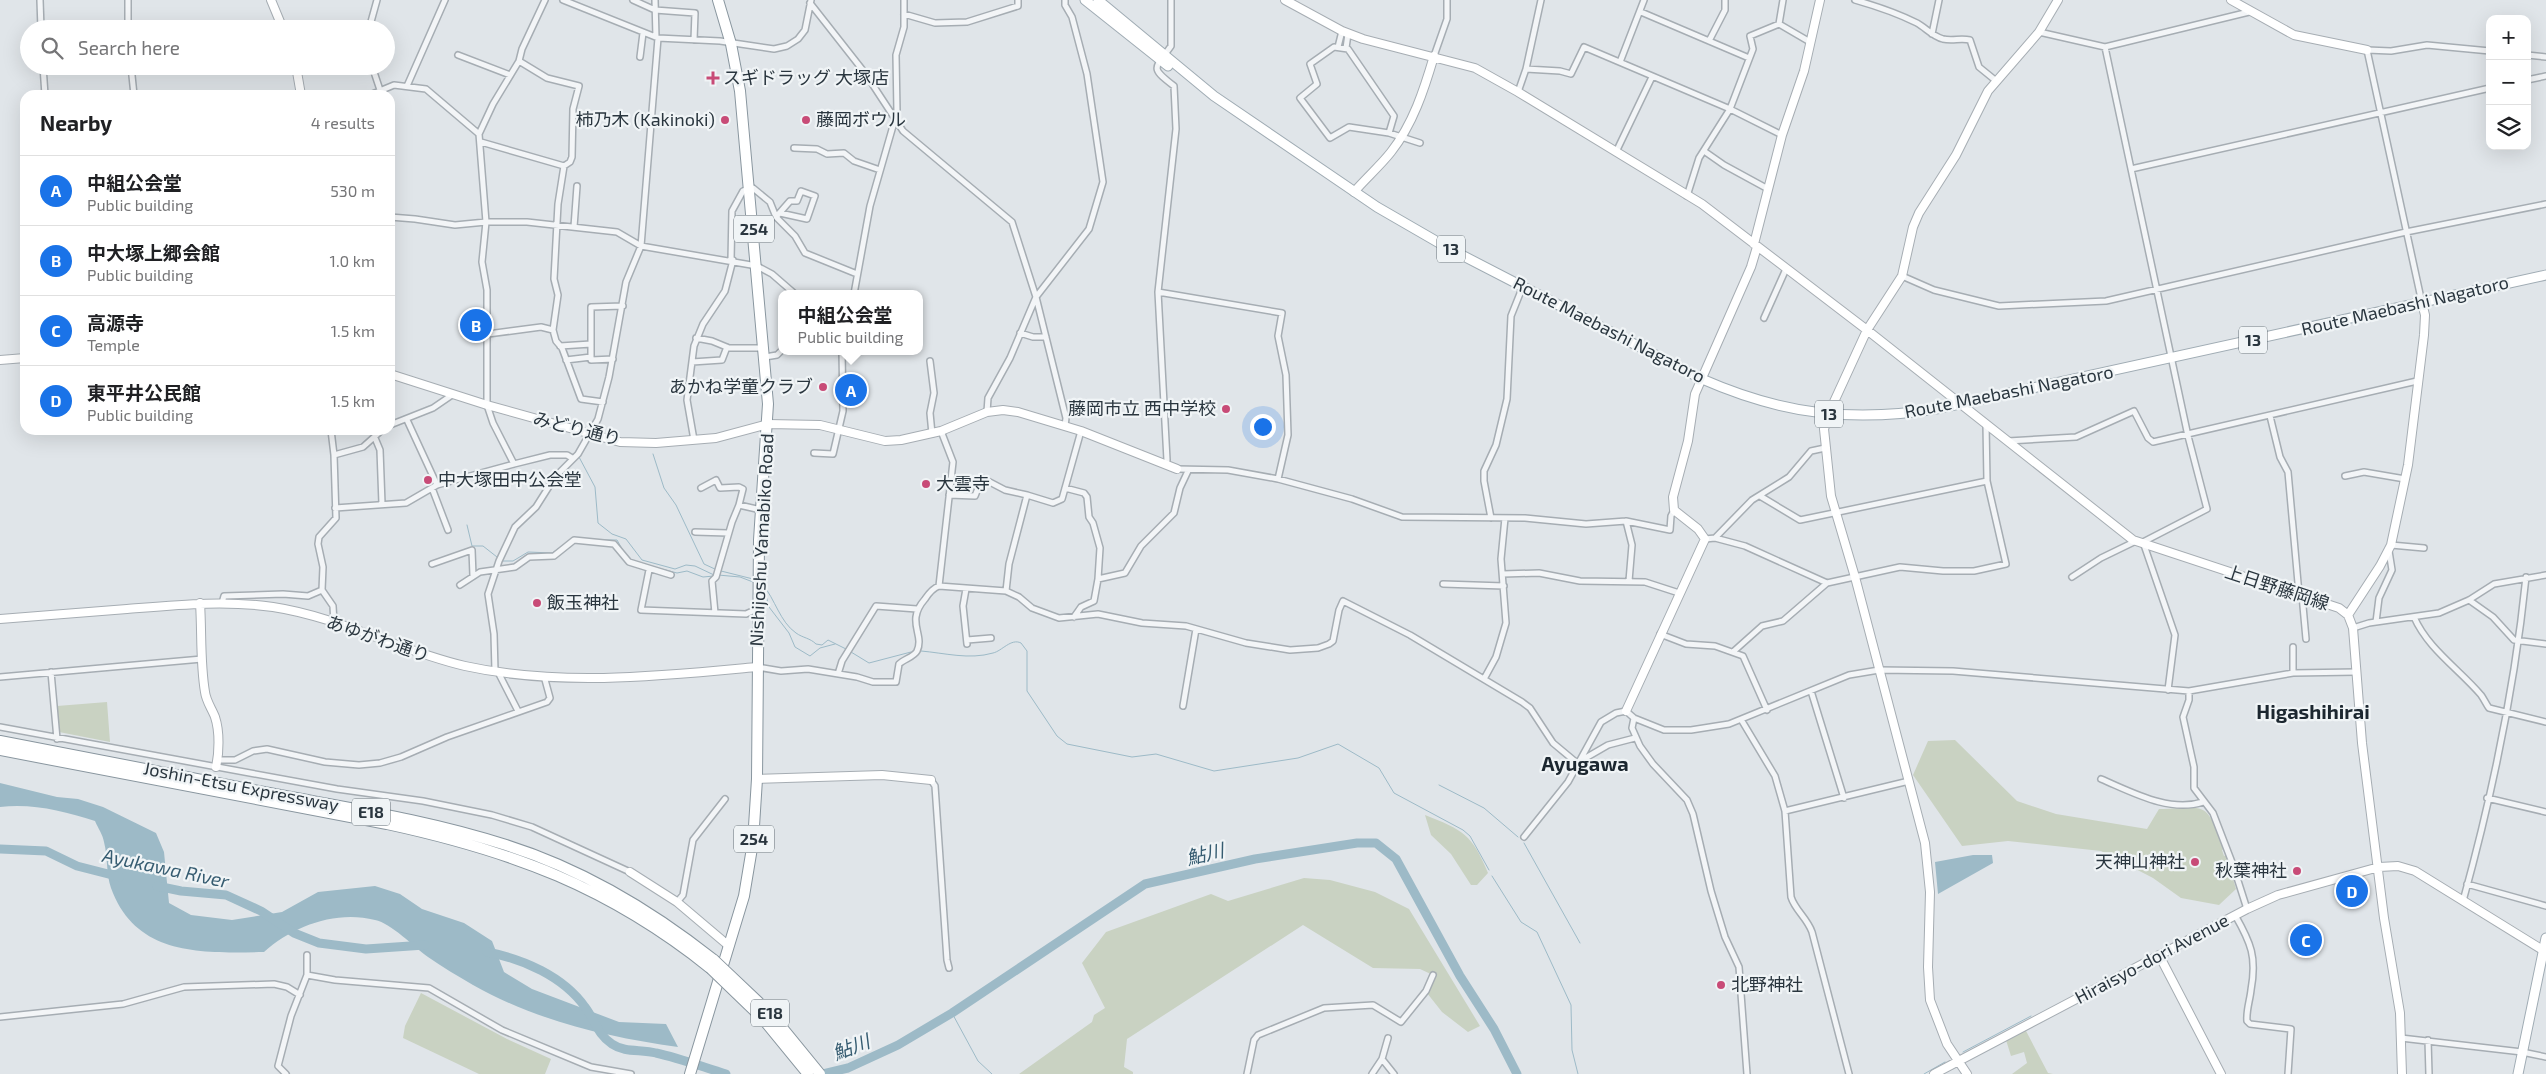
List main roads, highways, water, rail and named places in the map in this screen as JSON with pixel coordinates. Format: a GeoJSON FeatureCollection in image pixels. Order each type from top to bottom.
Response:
{"type":"FeatureCollection","features":[{"type":"Feature","properties":{"kind":"highway","name":"Nishijoshu Yamabiko Road"},"geometry":{"type":"LineString","coordinates":[[690,1074],[744,896],[750,869],[757,779],[757,609],[768,424],[765,352],[758,266],[740,91],[731,44],[718,0]]}},
{"type":"Feature","properties":{"kind":"highway","name":"Joshin-Etsu Expressway"},"geometry":{"type":"LineString","coordinates":[[0,741],[390,816],[489,840],[560,865],[612,891],[669,926],[771,1014],[820,1074]]}},
{"type":"Feature","properties":{"kind":"highway","name":"Joshin-Etsu Expressway"},"geometry":{"type":"LineString","coordinates":[[0,750],[387,824],[494,850],[556,873],[606,898],[651,924],[712,964],[763,1019],[808,1074]]}},
{"type":"Feature","properties":{"kind":"main road","name":"Route Maebashi Nagatoro"},"geometry":{"type":"LineString","coordinates":[[1085,0],[1214,96],[1354,192],[1424,235],[1702,379],[1772,405],[1829,414],[1910,414],[2546,275]]}},
{"type":"Feature","properties":{"kind":"main road","name":"Route Maebashi Nagatoro"},"geometry":{"type":"LineString","coordinates":[[1098,0],[1162,58]]}},
{"type":"Feature","properties":{"kind":"main road"},"geometry":{"type":"LineString","coordinates":[[2518,1074],[2545,951],[2546,938]]}},
{"type":"Feature","properties":{"kind":"water"},"geometry":{"type":"Polygon","coordinates":[[[0,783],[57,797],[78,799],[103,807],[156,833],[164,852],[169,903],[191,915],[232,920],[282,912],[318,892],[375,886],[400,894],[422,909],[464,923],[492,941],[504,972],[532,989],[619,1022],[666,1024],[678,1047],[625,1038],[573,1026],[497,998],[428,957],[395,930],[375,920],[345,917],[316,922],[288,935],[264,952],[195,950],[174,946],[154,939],[137,927],[122,911],[111,888],[102,834],[95,821],[72,814],[36,807],[0,807],[0,783]]]}},
{"type":"Feature","properties":{"kind":"water"},"geometry":{"type":"Polygon","coordinates":[[[1973,855],[1992,855],[1993,863],[1938,894],[1935,862],[1973,855]]]}},
{"type":"Feature","properties":{"kind":"waterway"},"geometry":{"type":"LineString","coordinates":[[653,454],[664,488],[676,505],[704,564],[717,570]]}},
{"type":"Feature","properties":{"kind":"waterway"},"geometry":{"type":"LineString","coordinates":[[579,457],[595,487],[598,523],[612,534],[626,539],[642,560],[675,569],[686,565],[695,566],[714,575]]}},
{"type":"Feature","properties":{"kind":"waterway"},"geometry":{"type":"LineString","coordinates":[[467,525],[472,546],[483,546],[497,557]]}},
{"type":"Feature","properties":{"kind":"waterway"},"geometry":{"type":"LineString","coordinates":[[502,561],[513,561],[528,552],[552,553],[572,539]]}},
{"type":"Feature","properties":{"kind":"waterway"},"geometry":{"type":"LineString","coordinates":[[600,540],[617,540],[625,554]]}},
{"type":"Feature","properties":{"kind":"waterway"},"geometry":{"type":"LineString","coordinates":[[658,568],[677,573],[687,571],[703,577],[714,576]]}},
{"type":"Feature","properties":{"kind":"waterway"},"geometry":{"type":"LineString","coordinates":[[721,571],[753,579]]}},
{"type":"Feature","properties":{"kind":"waterway"},"geometry":{"type":"LineString","coordinates":[[718,575],[740,577],[753,582]]}},
{"type":"Feature","properties":{"kind":"waterway"},"geometry":{"type":"LineString","coordinates":[[763,585],[786,623],[796,633],[816,644],[822,645],[828,640],[848,650]]}},
{"type":"Feature","properties":{"kind":"waterway"},"geometry":{"type":"LineString","coordinates":[[764,588],[769,607],[789,633],[795,647],[810,656],[820,648],[835,644]]}},
{"type":"Feature","properties":{"kind":"waterway"},"geometry":{"type":"LineString","coordinates":[[921,651],[975,656],[996,652],[1010,643],[1021,643],[1027,651],[1027,691],[1057,736],[1067,744],[1132,757],[1156,754],[1214,771],[1298,758],[1338,744],[1379,768],[1394,793],[1463,830],[1470,836],[1489,870]]}},
{"type":"Feature","properties":{"kind":"waterway"},"geometry":{"type":"LineString","coordinates":[[851,652],[869,663],[911,652]]}},
{"type":"Feature","properties":{"kind":"waterway"},"geometry":{"type":"LineString","coordinates":[[1439,785],[1484,808],[1518,837]]}},
{"type":"Feature","properties":{"kind":"waterway","name":"鮎川"},"geometry":{"type":"LineString","coordinates":[[823,1074],[848,1068],[898,1045],[952,1013],[1145,884],[1255,859],[1357,843],[1376,843],[1396,859],[1460,976],[1494,1029],[1517,1074]]}},
{"type":"Feature","properties":{"kind":"waterway"},"geometry":{"type":"LineString","coordinates":[[1524,843],[1580,943]]}},
{"type":"Feature","properties":{"kind":"waterway","name":"Ayukawa River"},"geometry":{"type":"LineString","coordinates":[[0,849],[46,851],[77,866],[120,877]]}},
{"type":"Feature","properties":{"kind":"waterway"},"geometry":{"type":"LineString","coordinates":[[1492,876],[1521,922],[1537,932],[1571,1005],[1572,1050],[1578,1074]]}},
{"type":"Feature","properties":{"kind":"waterway","name":"Ayukawa River"},"geometry":{"type":"LineString","coordinates":[[157,886],[181,891],[226,895],[261,911],[294,933],[319,943],[366,949],[425,945]]}},
{"type":"Feature","properties":{"kind":"waterway"},"geometry":{"type":"LineString","coordinates":[[2164,957],[2232,922]]}},
{"type":"Feature","properties":{"kind":"waterway","name":"Ayukawa River"},"geometry":{"type":"LineString","coordinates":[[487,952],[528,964],[565,986],[585,1007],[603,1036],[617,1047],[665,1055],[726,1074]]}},
{"type":"Feature","properties":{"kind":"waterway"},"geometry":{"type":"LineString","coordinates":[[2080,1001],[2158,960]]}},
{"type":"Feature","properties":{"kind":"waterway"},"geometry":{"type":"LineString","coordinates":[[952,1013],[978,1061],[992,1074]]}},
{"type":"Feature","properties":{"kind":"waterway"},"geometry":{"type":"LineString","coordinates":[[1963,1052],[2031,1016]]}},
{"type":"Feature","properties":{"kind":"waterway"},"geometry":{"type":"LineString","coordinates":[[1924,1074],[1945,1062]]}},
{"type":"Feature","properties":{"kind":"place","name":"スギドラッグ 大塚店"},"geometry":{"type":"Point","coordinates":[713,78]}},
{"type":"Feature","properties":{"kind":"place","name":"柿乃木 (Kakinoki)"},"geometry":{"type":"Point","coordinates":[725,120]}},
{"type":"Feature","properties":{"kind":"place","name":"藤岡ボウル"},"geometry":{"type":"Point","coordinates":[806,120]}},
{"type":"Feature","properties":{"kind":"place","name":"中大塚上郷会館"},"geometry":{"type":"Point","coordinates":[476,325]}},
{"type":"Feature","properties":{"kind":"place","name":"あかね学童クラブ"},"geometry":{"type":"Point","coordinates":[823,387]}},
{"type":"Feature","properties":{"kind":"place","name":"中組公会堂"},"geometry":{"type":"Point","coordinates":[851,390]}},
{"type":"Feature","properties":{"kind":"place","name":"藤岡市立 西中学校"},"geometry":{"type":"Point","coordinates":[1226,409]}},
{"type":"Feature","properties":{"kind":"place","name":"中大塚田中公会堂"},"geometry":{"type":"Point","coordinates":[428,480]}},
{"type":"Feature","properties":{"kind":"place","name":"大雲寺"},"geometry":{"type":"Point","coordinates":[926,484]}},
{"type":"Feature","properties":{"kind":"place","name":"飯玉神社"},"geometry":{"type":"Point","coordinates":[537,603]}},
{"type":"Feature","properties":{"kind":"place","name":"天神山神社"},"geometry":{"type":"Point","coordinates":[2195,862]}},
{"type":"Feature","properties":{"kind":"place","name":"秋葉神社"},"geometry":{"type":"Point","coordinates":[2297,871]}},
{"type":"Feature","properties":{"kind":"place","name":"東平井公民館"},"geometry":{"type":"Point","coordinates":[2352,891]}},
{"type":"Feature","properties":{"kind":"place","name":"高源寺"},"geometry":{"type":"Point","coordinates":[2306,940]}},
{"type":"Feature","properties":{"kind":"place","name":"北野神社"},"geometry":{"type":"Point","coordinates":[1721,985]}},
{"type":"Feature","properties":{"kind":"district","name":"Higashihirai"},"geometry":{"type":"Point","coordinates":[2313,712]}},
{"type":"Feature","properties":{"kind":"district","name":"Ayugawa"},"geometry":{"type":"Point","coordinates":[1585,764]}}]}
